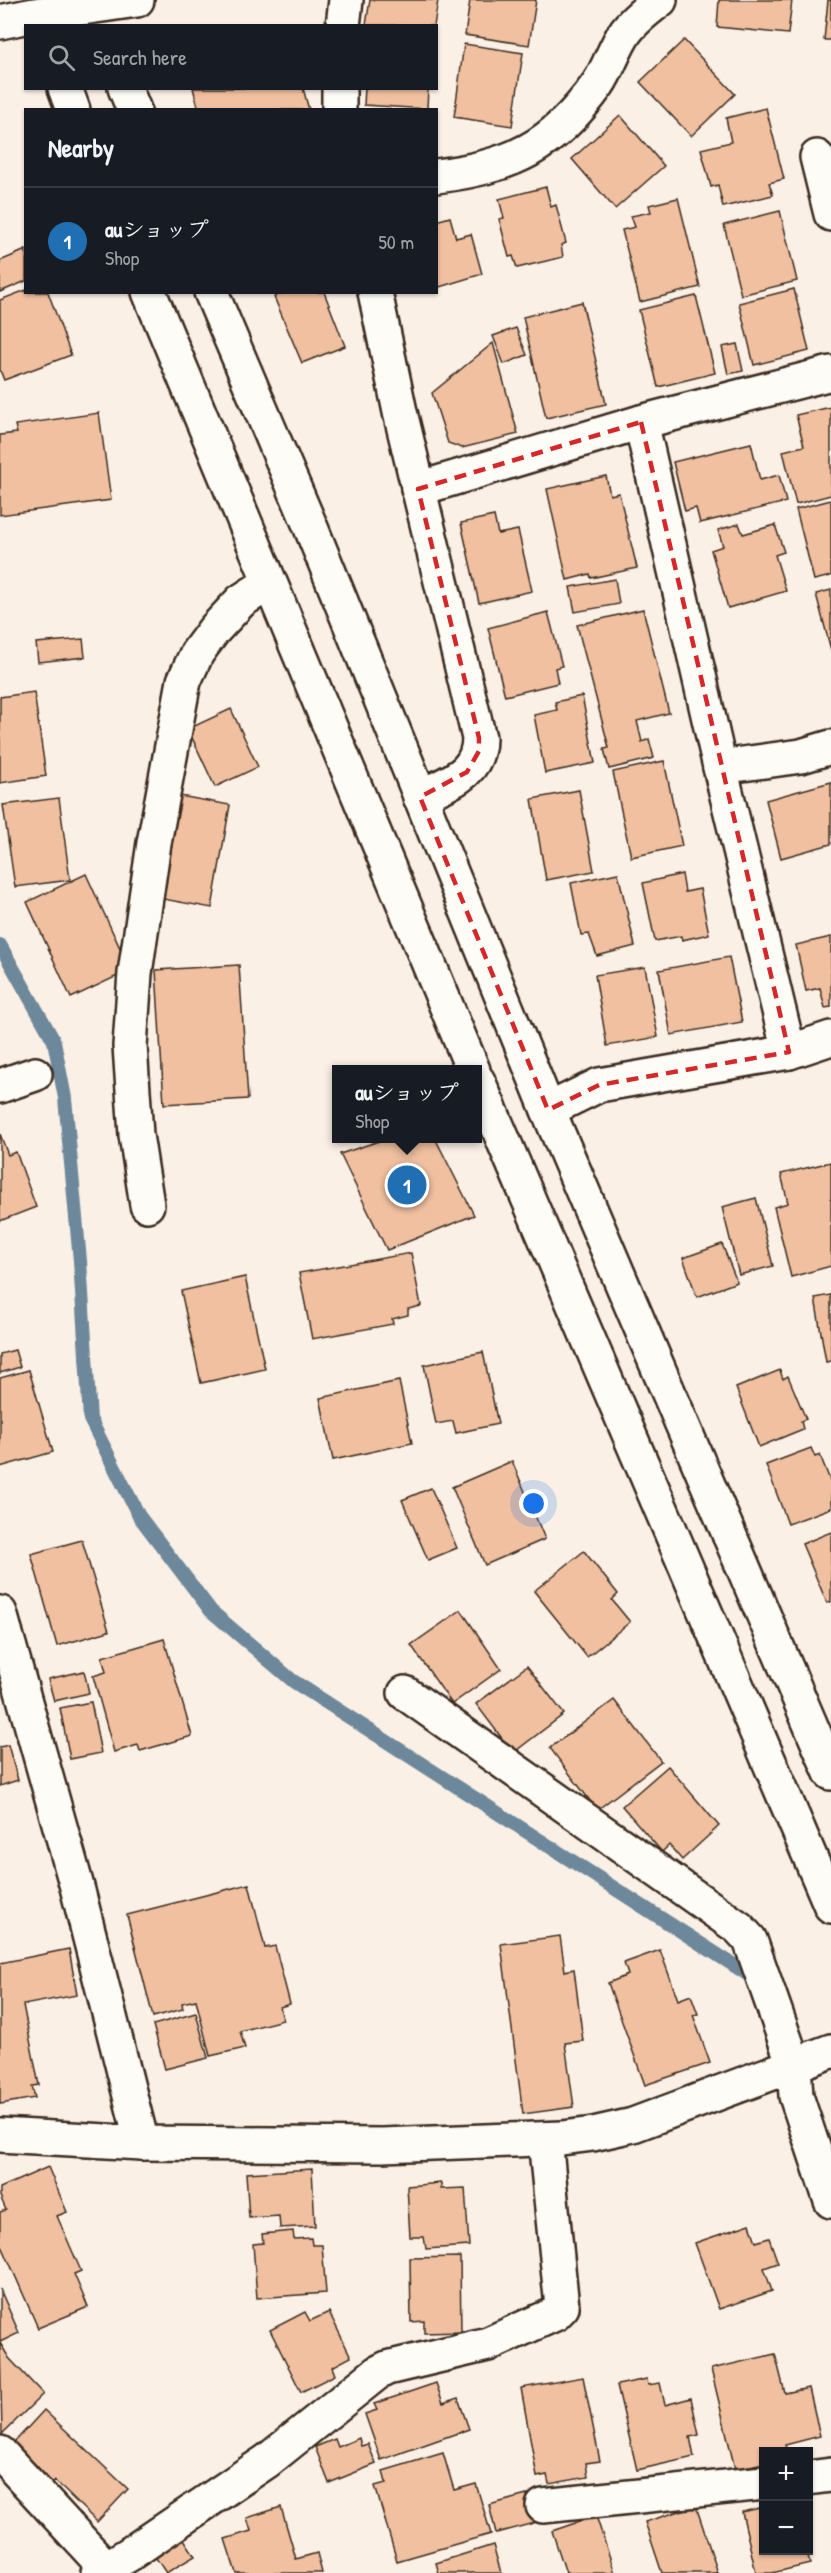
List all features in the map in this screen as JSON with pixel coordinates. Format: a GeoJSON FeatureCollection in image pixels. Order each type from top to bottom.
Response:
{"type":"FeatureCollection","features":[{"type":"Feature","properties":{"kind":"street"},"geometry":{"type":"LineString","coordinates":[[0,22],[34,14],[92,10],[137,0]]}},
{"type":"Feature","properties":{"kind":"street"},"geometry":{"type":"LineString","coordinates":[[344,24],[346,0]]}},
{"type":"Feature","properties":{"kind":"street"},"geometry":{"type":"LineString","coordinates":[[438,176],[498,165],[529,153],[545,141],[569,119],[599,83],[626,31],[660,0]]}},
{"type":"Feature","properties":{"kind":"street"},"geometry":{"type":"LineString","coordinates":[[66,90],[72,108]]}},
{"type":"Feature","properties":{"kind":"street"},"geometry":{"type":"LineString","coordinates":[[126,90],[133,108]]}},
{"type":"Feature","properties":{"kind":"street"},"geometry":{"type":"LineString","coordinates":[[339,90],[339,108]]}},
{"type":"Feature","properties":{"kind":"street"},"geometry":{"type":"LineString","coordinates":[[817,157],[831,214]]}},
{"type":"Feature","properties":{"kind":"street"},"geometry":{"type":"LineString","coordinates":[[150,294],[471,1065]]}},
{"type":"Feature","properties":{"kind":"street"},"geometry":{"type":"LineString","coordinates":[[212,294],[309,524],[548,1110],[831,1773]]}},
{"type":"Feature","properties":{"kind":"street"},"geometry":{"type":"LineString","coordinates":[[375,294],[418,489],[479,738],[479,751],[467,772],[420,797]]}},
{"type":"Feature","properties":{"kind":"street"},"geometry":{"type":"LineString","coordinates":[[418,489],[641,422],[831,373]]}},
{"type":"Feature","properties":{"kind":"street"},"geometry":{"type":"LineString","coordinates":[[641,422],[720,767],[789,1052]]}},
{"type":"Feature","properties":{"kind":"street"},"geometry":{"type":"LineString","coordinates":[[147,1205],[136,1136],[130,1046],[135,973],[154,843],[184,681],[197,653],[214,630],[241,601],[269,584]]}},
{"type":"Feature","properties":{"kind":"street"},"geometry":{"type":"LineString","coordinates":[[720,767],[801,756],[831,747]]}},
{"type":"Feature","properties":{"kind":"street"},"geometry":{"type":"LineString","coordinates":[[548,1110],[599,1085],[789,1052],[831,1038]]}},
{"type":"Feature","properties":{"kind":"street"},"geometry":{"type":"LineString","coordinates":[[0,1086],[34,1074]]}},
{"type":"Feature","properties":{"kind":"street"},"geometry":{"type":"LineString","coordinates":[[482,1093],[831,1906]]}},
{"type":"Feature","properties":{"kind":"street"},"geometry":{"type":"LineString","coordinates":[[3,1632],[77,1887],[142,2143]]}},
{"type":"Feature","properties":{"kind":"street"},"geometry":{"type":"LineString","coordinates":[[405,1693],[739,1928],[756,1951],[794,2065],[796,2096],[831,2201]]}},
{"type":"Feature","properties":{"kind":"street"},"geometry":{"type":"LineString","coordinates":[[0,2135],[142,2143],[382,2145],[545,2139],[593,2134],[633,2125],[831,2051]]}},
{"type":"Feature","properties":{"kind":"street"},"geometry":{"type":"LineString","coordinates":[[0,2453],[102,2570],[129,2555],[267,2460],[377,2373],[387,2368],[488,2344],[555,2314],[562,2307],[545,2139]]}},
{"type":"Feature","properties":{"kind":"street"},"geometry":{"type":"LineString","coordinates":[[813,2477],[831,2475]]}},
{"type":"Feature","properties":{"kind":"street"},"geometry":{"type":"LineString","coordinates":[[543,2506],[759,2484]]}},
{"type":"Feature","properties":{"kind":"highlighted area"},"geometry":{"type":"Polygon","coordinates":[[[641,422],[789,1052],[599,1085],[548,1110],[420,797],[467,772],[479,751],[479,738],[418,489],[641,422]]]}},
{"type":"Feature","properties":{"kind":"building"},"geometry":{"type":"Polygon","coordinates":[[[370,0],[438,0],[434,24],[366,24],[370,0]]]}},
{"type":"Feature","properties":{"kind":"building"},"geometry":{"type":"Polygon","coordinates":[[[470,0],[536,0],[529,45],[465,35],[470,0]]]}},
{"type":"Feature","properties":{"kind":"building"},"geometry":{"type":"Polygon","coordinates":[[[719,0],[792,0],[788,34],[717,27],[719,0]]]}},
{"type":"Feature","properties":{"kind":"building"},"geometry":{"type":"Polygon","coordinates":[[[828,0],[831,0],[831,40],[824,40],[828,0]]]}},
{"type":"Feature","properties":{"kind":"building"},"geometry":{"type":"Polygon","coordinates":[[[684,40],[735,94],[691,136],[640,82],[684,40]]]}},
{"type":"Feature","properties":{"kind":"building"},"geometry":{"type":"Polygon","coordinates":[[[464,44],[523,53],[512,126],[454,117],[464,44]]]}},
{"type":"Feature","properties":{"kind":"building"},"geometry":{"type":"Polygon","coordinates":[[[194,90],[304,90],[308,108],[198,108],[194,90]]]}},
{"type":"Feature","properties":{"kind":"building"},"geometry":{"type":"Polygon","coordinates":[[[365,90],[428,90],[427,108],[364,105],[365,90]]]}},
{"type":"Feature","properties":{"kind":"building"},"geometry":{"type":"Polygon","coordinates":[[[766,108],[784,179],[769,183],[773,195],[723,207],[718,185],[711,187],[701,149],[731,142],[726,118],[766,108]]]}},
{"type":"Feature","properties":{"kind":"building"},"geometry":{"type":"Polygon","coordinates":[[[620,115],[664,166],[615,209],[572,159],[620,115]]]}},
{"type":"Feature","properties":{"kind":"building"},"geometry":{"type":"Polygon","coordinates":[[[546,187],[551,207],[556,205],[566,243],[561,245],[563,257],[517,268],[513,256],[509,257],[499,219],[504,218],[499,199],[546,187]]]}},
{"type":"Feature","properties":{"kind":"building"},"geometry":{"type":"Polygon","coordinates":[[[678,198],[700,287],[640,302],[622,230],[635,227],[631,216],[651,212],[649,205],[678,198]]]}},
{"type":"Feature","properties":{"kind":"building"},"geometry":{"type":"Polygon","coordinates":[[[780,211],[797,281],[741,295],[724,225],[780,211]]]}},
{"type":"Feature","properties":{"kind":"building"},"geometry":{"type":"Polygon","coordinates":[[[450,217],[456,238],[471,234],[482,274],[438,287],[438,220],[450,217]]]}},
{"type":"Feature","properties":{"kind":"building"},"geometry":{"type":"Polygon","coordinates":[[[24,251],[24,282],[0,292],[0,261],[24,251]]]}},
{"type":"Feature","properties":{"kind":"building"},"geometry":{"type":"Polygon","coordinates":[[[794,289],[809,351],[754,365],[739,303],[794,289]]]}},
{"type":"Feature","properties":{"kind":"building"},"geometry":{"type":"Polygon","coordinates":[[[24,291],[24,294],[49,294],[71,355],[4,380],[0,370],[0,300],[24,291]]]}},
{"type":"Feature","properties":{"kind":"building"},"geometry":{"type":"Polygon","coordinates":[[[280,294],[325,294],[345,346],[302,363],[274,297],[280,294]]]}},
{"type":"Feature","properties":{"kind":"building"},"geometry":{"type":"Polygon","coordinates":[[[696,296],[715,373],[658,387],[639,310],[696,296]]]}},
{"type":"Feature","properties":{"kind":"building"},"geometry":{"type":"Polygon","coordinates":[[[582,302],[606,404],[546,418],[523,317],[582,302]]]}},
{"type":"Feature","properties":{"kind":"building"},"geometry":{"type":"Polygon","coordinates":[[[516,328],[527,355],[504,364],[493,336],[516,328]]]}},
{"type":"Feature","properties":{"kind":"building"},"geometry":{"type":"Polygon","coordinates":[[[493,343],[518,434],[462,448],[448,443],[432,393],[493,343]]]}},
{"type":"Feature","properties":{"kind":"building"},"geometry":{"type":"Polygon","coordinates":[[[737,344],[743,371],[728,374],[722,347],[737,344]]]}},
{"type":"Feature","properties":{"kind":"building"},"geometry":{"type":"Polygon","coordinates":[[[831,407],[831,495],[796,504],[783,451],[804,446],[796,415],[831,407]]]}},
{"type":"Feature","properties":{"kind":"building"},"geometry":{"type":"Polygon","coordinates":[[[99,413],[111,500],[0,515],[0,435],[17,433],[15,425],[99,413]]]}},
{"type":"Feature","properties":{"kind":"building"},"geometry":{"type":"Polygon","coordinates":[[[751,443],[760,480],[779,475],[786,502],[700,523],[696,508],[685,511],[673,462],[751,443]]]}},
{"type":"Feature","properties":{"kind":"building"},"geometry":{"type":"Polygon","coordinates":[[[606,476],[610,495],[619,493],[637,568],[591,578],[590,574],[567,580],[547,489],[606,476]]]}},
{"type":"Feature","properties":{"kind":"building"},"geometry":{"type":"Polygon","coordinates":[[[831,500],[831,576],[814,580],[796,509],[831,500]]]}},
{"type":"Feature","properties":{"kind":"building"},"geometry":{"type":"Polygon","coordinates":[[[494,516],[498,534],[518,530],[532,591],[479,603],[461,523],[494,516]]]}},
{"type":"Feature","properties":{"kind":"building"},"geometry":{"type":"Polygon","coordinates":[[[739,524],[743,534],[775,525],[784,552],[775,555],[786,591],[728,608],[711,550],[723,546],[718,530],[739,524]]]}},
{"type":"Feature","properties":{"kind":"building"},"geometry":{"type":"Polygon","coordinates":[[[615,579],[619,604],[575,612],[570,587],[615,579]]]}},
{"type":"Feature","properties":{"kind":"building"},"geometry":{"type":"Polygon","coordinates":[[[831,590],[831,650],[816,594],[831,590]]]}},
{"type":"Feature","properties":{"kind":"building"},"geometry":{"type":"Polygon","coordinates":[[[643,609],[669,713],[637,721],[642,742],[649,739],[654,758],[609,769],[604,749],[609,748],[577,625],[643,609]]]}},
{"type":"Feature","properties":{"kind":"building"},"geometry":{"type":"Polygon","coordinates":[[[548,612],[562,666],[555,668],[558,683],[505,696],[488,628],[548,612]]]}},
{"type":"Feature","properties":{"kind":"building"},"geometry":{"type":"Polygon","coordinates":[[[83,639],[85,657],[38,662],[36,643],[83,639]]]}},
{"type":"Feature","properties":{"kind":"building"},"geometry":{"type":"Polygon","coordinates":[[[34,692],[46,776],[0,783],[0,697],[34,692]]]}},
{"type":"Feature","properties":{"kind":"building"},"geometry":{"type":"Polygon","coordinates":[[[582,696],[595,763],[545,773],[534,715],[557,710],[555,702],[582,696]]]}},
{"type":"Feature","properties":{"kind":"building"},"geometry":{"type":"Polygon","coordinates":[[[231,709],[258,767],[215,787],[188,729],[231,709]]]}},
{"type":"Feature","properties":{"kind":"building"},"geometry":{"type":"Polygon","coordinates":[[[664,761],[682,846],[631,857],[613,772],[664,761]]]}},
{"type":"Feature","properties":{"kind":"building"},"geometry":{"type":"Polygon","coordinates":[[[831,782],[831,844],[781,858],[766,800],[831,782]]]}},
{"type":"Feature","properties":{"kind":"building"},"geometry":{"type":"Polygon","coordinates":[[[579,790],[594,871],[546,880],[532,799],[579,790]]]}},
{"type":"Feature","properties":{"kind":"building"},"geometry":{"type":"Polygon","coordinates":[[[180,796],[230,805],[212,908],[163,899],[180,796]]]}},
{"type":"Feature","properties":{"kind":"building"},"geometry":{"type":"Polygon","coordinates":[[[59,798],[70,880],[15,887],[3,805],[59,798]]]}},
{"type":"Feature","properties":{"kind":"building"},"geometry":{"type":"Polygon","coordinates":[[[618,873],[635,946],[597,956],[589,934],[581,935],[571,883],[618,873]]]}},
{"type":"Feature","properties":{"kind":"building"},"geometry":{"type":"Polygon","coordinates":[[[86,874],[130,970],[71,998],[27,902],[86,874]]]}},
{"type":"Feature","properties":{"kind":"building"},"geometry":{"type":"Polygon","coordinates":[[[682,874],[685,892],[700,889],[709,934],[682,940],[681,936],[655,941],[643,883],[682,874]]]}},
{"type":"Feature","properties":{"kind":"building"},"geometry":{"type":"Polygon","coordinates":[[[831,937],[831,1007],[825,1008],[820,988],[806,991],[796,945],[831,937]]]}},
{"type":"Feature","properties":{"kind":"building"},"geometry":{"type":"Polygon","coordinates":[[[729,957],[742,1022],[671,1035],[659,970],[729,957]]]}},
{"type":"Feature","properties":{"kind":"building"},"geometry":{"type":"Polygon","coordinates":[[[239,965],[248,1099],[164,1104],[156,970],[239,965]]]}},
{"type":"Feature","properties":{"kind":"building"},"geometry":{"type":"Polygon","coordinates":[[[645,967],[658,1037],[607,1046],[595,975],[645,967]]]}},
{"type":"Feature","properties":{"kind":"building"},"geometry":{"type":"Polygon","coordinates":[[[0,1134],[8,1155],[16,1152],[36,1207],[0,1221],[0,1134]]]}},
{"type":"Feature","properties":{"kind":"building"},"geometry":{"type":"Polygon","coordinates":[[[373,1143],[438,1143],[474,1215],[387,1250],[340,1154],[373,1143]]]}},
{"type":"Feature","properties":{"kind":"building"},"geometry":{"type":"Polygon","coordinates":[[[831,1162],[831,1266],[791,1277],[774,1207],[788,1203],[781,1174],[831,1162]]]}},
{"type":"Feature","properties":{"kind":"building"},"geometry":{"type":"Polygon","coordinates":[[[756,1198],[773,1266],[739,1275],[722,1207],[756,1198]]]}},
{"type":"Feature","properties":{"kind":"building"},"geometry":{"type":"Polygon","coordinates":[[[722,1244],[737,1282],[697,1297],[683,1258],[722,1244]]]}},
{"type":"Feature","properties":{"kind":"building"},"geometry":{"type":"Polygon","coordinates":[[[411,1253],[421,1306],[408,1309],[408,1315],[392,1319],[393,1324],[312,1339],[299,1273],[411,1253]]]}},
{"type":"Feature","properties":{"kind":"building"},"geometry":{"type":"Polygon","coordinates":[[[245,1277],[265,1369],[201,1383],[181,1291],[245,1277]]]}},
{"type":"Feature","properties":{"kind":"building"},"geometry":{"type":"Polygon","coordinates":[[[831,1295],[831,1361],[826,1362],[815,1298],[831,1295]]]}},
{"type":"Feature","properties":{"kind":"building"},"geometry":{"type":"Polygon","coordinates":[[[15,1350],[20,1367],[0,1373],[0,1354],[15,1350]]]}},
{"type":"Feature","properties":{"kind":"building"},"geometry":{"type":"Polygon","coordinates":[[[483,1352],[498,1424],[456,1433],[453,1421],[436,1424],[424,1365],[483,1352]]]}},
{"type":"Feature","properties":{"kind":"building"},"geometry":{"type":"Polygon","coordinates":[[[29,1370],[53,1452],[0,1467],[0,1378],[29,1370]]]}},
{"type":"Feature","properties":{"kind":"building"},"geometry":{"type":"Polygon","coordinates":[[[780,1370],[783,1379],[788,1376],[806,1419],[801,1421],[803,1429],[759,1447],[736,1388],[780,1370]]]}},
{"type":"Feature","properties":{"kind":"building"},"geometry":{"type":"Polygon","coordinates":[[[399,1381],[412,1443],[333,1460],[320,1398],[399,1381]]]}},
{"type":"Feature","properties":{"kind":"building"},"geometry":{"type":"Polygon","coordinates":[[[811,1448],[815,1457],[820,1455],[831,1483],[831,1508],[788,1524],[766,1465],[811,1448]]]}},
{"type":"Feature","properties":{"kind":"building"},"geometry":{"type":"Polygon","coordinates":[[[512,1461],[545,1539],[485,1565],[452,1487],[512,1461]]]}},
{"type":"Feature","properties":{"kind":"building"},"geometry":{"type":"Polygon","coordinates":[[[431,1488],[457,1548],[428,1560],[402,1500],[431,1488]]]}},
{"type":"Feature","properties":{"kind":"building"},"geometry":{"type":"Polygon","coordinates":[[[831,1532],[831,1602],[827,1603],[802,1544],[831,1532]]]}},
{"type":"Feature","properties":{"kind":"building"},"geometry":{"type":"Polygon","coordinates":[[[82,1540],[109,1631],[57,1646],[31,1554],[82,1540]]]}},
{"type":"Feature","properties":{"kind":"building"},"geometry":{"type":"Polygon","coordinates":[[[584,1551],[618,1594],[612,1600],[630,1622],[587,1657],[534,1591],[584,1551]]]}},
{"type":"Feature","properties":{"kind":"building"},"geometry":{"type":"Polygon","coordinates":[[[461,1610],[501,1669],[452,1704],[411,1645],[461,1610]]]}},
{"type":"Feature","properties":{"kind":"building"},"geometry":{"type":"Polygon","coordinates":[[[164,1639],[192,1736],[140,1751],[138,1745],[114,1752],[93,1676],[106,1672],[102,1657],[164,1639]]]}},
{"type":"Feature","properties":{"kind":"building"},"geometry":{"type":"Polygon","coordinates":[[[527,1666],[564,1714],[513,1753],[476,1704],[527,1666]]]}},
{"type":"Feature","properties":{"kind":"building"},"geometry":{"type":"Polygon","coordinates":[[[84,1671],[89,1693],[54,1701],[48,1679],[84,1671]]]}},
{"type":"Feature","properties":{"kind":"building"},"geometry":{"type":"Polygon","coordinates":[[[614,1700],[661,1761],[597,1810],[550,1748],[614,1700]]]}},
{"type":"Feature","properties":{"kind":"building"},"geometry":{"type":"Polygon","coordinates":[[[91,1702],[101,1753],[70,1759],[60,1708],[91,1702]]]}},
{"type":"Feature","properties":{"kind":"building"},"geometry":{"type":"Polygon","coordinates":[[[8,1745],[18,1780],[0,1786],[0,1747],[8,1745]]]}},
{"type":"Feature","properties":{"kind":"building"},"geometry":{"type":"Polygon","coordinates":[[[668,1766],[719,1826],[682,1860],[669,1845],[662,1852],[622,1806],[668,1766]]]}},
{"type":"Feature","properties":{"kind":"building"},"geometry":{"type":"Polygon","coordinates":[[[249,1884],[265,1948],[275,1946],[290,2004],[280,2007],[283,2020],[240,2031],[245,2048],[210,2056],[196,2000],[182,2003],[183,2009],[153,2017],[127,1915],[249,1884]]]}},
{"type":"Feature","properties":{"kind":"building"},"geometry":{"type":"Polygon","coordinates":[[[560,1936],[565,1971],[574,1969],[583,2041],[565,2043],[574,2107],[523,2114],[501,1944],[560,1936]]]}},
{"type":"Feature","properties":{"kind":"building"},"geometry":{"type":"Polygon","coordinates":[[[69,1949],[77,1995],[23,2005],[39,2085],[32,2086],[35,2098],[0,2104],[0,1963],[69,1949]]]}},
{"type":"Feature","properties":{"kind":"building"},"geometry":{"type":"Polygon","coordinates":[[[660,1950],[678,2000],[691,1995],[698,2014],[693,2015],[710,2063],[645,2085],[608,1983],[628,1975],[624,1963],[660,1950]]]}},
{"type":"Feature","properties":{"kind":"building"},"geometry":{"type":"Polygon","coordinates":[[[196,2013],[208,2058],[165,2069],[153,2025],[196,2013]]]}},
{"type":"Feature","properties":{"kind":"building"},"geometry":{"type":"Polygon","coordinates":[[[48,2167],[67,2212],[57,2216],[81,2271],[74,2274],[88,2307],[38,2328],[0,2241],[0,2212],[6,2210],[0,2196],[0,2188],[48,2167]]]}},
{"type":"Feature","properties":{"kind":"building"},"geometry":{"type":"Polygon","coordinates":[[[312,2169],[315,2226],[280,2228],[279,2216],[249,2218],[246,2173],[312,2169]]]}},
{"type":"Feature","properties":{"kind":"building"},"geometry":{"type":"Polygon","coordinates":[[[441,2183],[441,2189],[465,2188],[469,2246],[426,2249],[424,2237],[410,2237],[407,2186],[441,2183]]]}},
{"type":"Feature","properties":{"kind":"building"},"geometry":{"type":"Polygon","coordinates":[[[750,2224],[756,2242],[769,2238],[778,2263],[764,2268],[772,2291],[719,2309],[695,2243],[750,2224]]]}},
{"type":"Feature","properties":{"kind":"building"},"geometry":{"type":"Polygon","coordinates":[[[293,2231],[294,2239],[311,2238],[312,2245],[322,2245],[326,2293],[257,2298],[253,2244],[263,2243],[262,2234],[293,2231]]]}},
{"type":"Feature","properties":{"kind":"building"},"geometry":{"type":"Polygon","coordinates":[[[460,2257],[461,2332],[424,2333],[424,2321],[411,2322],[410,2258],[460,2257]]]}},
{"type":"Feature","properties":{"kind":"building"},"geometry":{"type":"Polygon","coordinates":[[[0,2289],[19,2333],[0,2342],[0,2289]]]}},
{"type":"Feature","properties":{"kind":"building"},"geometry":{"type":"Polygon","coordinates":[[[305,2312],[310,2321],[329,2312],[351,2357],[332,2367],[335,2375],[301,2392],[270,2330],[305,2312]]]}},
{"type":"Feature","properties":{"kind":"building"},"geometry":{"type":"Polygon","coordinates":[[[0,2343],[9,2358],[43,2394],[2,2434],[0,2343]]]}},
{"type":"Feature","properties":{"kind":"building"},"geometry":{"type":"Polygon","coordinates":[[[775,2354],[785,2393],[809,2388],[820,2436],[785,2445],[786,2447],[759,2447],[759,2464],[735,2469],[711,2369],[775,2354]]]}},
{"type":"Feature","properties":{"kind":"building"},"geometry":{"type":"Polygon","coordinates":[[[583,2377],[600,2461],[586,2463],[588,2477],[549,2484],[547,2475],[537,2477],[521,2388],[583,2377]]]}},
{"type":"Feature","properties":{"kind":"building"},"geometry":{"type":"Polygon","coordinates":[[[647,2379],[648,2385],[660,2383],[665,2405],[691,2398],[699,2435],[690,2437],[694,2457],[637,2470],[617,2385],[647,2379]]]}},
{"type":"Feature","properties":{"kind":"building"},"geometry":{"type":"Polygon","coordinates":[[[436,2383],[443,2403],[458,2398],[469,2429],[381,2460],[365,2414],[377,2410],[374,2404],[436,2383]]]}},
{"type":"Feature","properties":{"kind":"building"},"geometry":{"type":"Polygon","coordinates":[[[44,2410],[128,2489],[97,2522],[55,2481],[51,2486],[10,2447],[44,2410]]]}},
{"type":"Feature","properties":{"kind":"building"},"geometry":{"type":"Polygon","coordinates":[[[359,2438],[361,2446],[368,2444],[376,2464],[329,2483],[315,2447],[335,2439],[338,2447],[359,2438]]]}},
{"type":"Feature","properties":{"kind":"building"},"geometry":{"type":"Polygon","coordinates":[[[443,2453],[454,2490],[476,2484],[491,2534],[397,2561],[375,2486],[386,2483],[383,2471],[443,2453]]]}},
{"type":"Feature","properties":{"kind":"building"},"geometry":{"type":"Polygon","coordinates":[[[527,2495],[534,2523],[496,2533],[489,2505],[527,2495]]]}},
{"type":"Feature","properties":{"kind":"building"},"geometry":{"type":"Polygon","coordinates":[[[696,2506],[718,2573],[662,2573],[645,2522],[696,2506]]]}},
{"type":"Feature","properties":{"kind":"building"},"geometry":{"type":"Polygon","coordinates":[[[281,2507],[296,2559],[317,2553],[322,2573],[236,2573],[225,2539],[251,2531],[247,2518],[281,2507]]]}},
{"type":"Feature","properties":{"kind":"building"},"geometry":{"type":"Polygon","coordinates":[[[759,2508],[759,2555],[807,2555],[810,2564],[772,2573],[756,2573],[742,2512],[759,2508]]]}},
{"type":"Feature","properties":{"kind":"building"},"geometry":{"type":"Polygon","coordinates":[[[596,2516],[615,2573],[566,2573],[552,2531],[596,2516]]]}},
{"type":"Feature","properties":{"kind":"building"},"geometry":{"type":"Polygon","coordinates":[[[182,2536],[195,2556],[166,2573],[154,2555],[182,2536]]]}},
{"type":"Feature","properties":{"kind":"building"},"geometry":{"type":"Polygon","coordinates":[[[493,2545],[501,2573],[439,2573],[436,2563],[493,2545]]]}},
{"type":"Feature","properties":{"kind":"waterway"},"geometry":{"type":"LineString","coordinates":[[0,945],[54,1041],[65,1098],[80,1261],[90,1419],[139,1516],[211,1611],[293,1681],[749,1975]]}},
{"type":"Feature","properties":{"kind":"place","name":"auショップ"},"geometry":{"type":"Point","coordinates":[407,1185]}}]}
